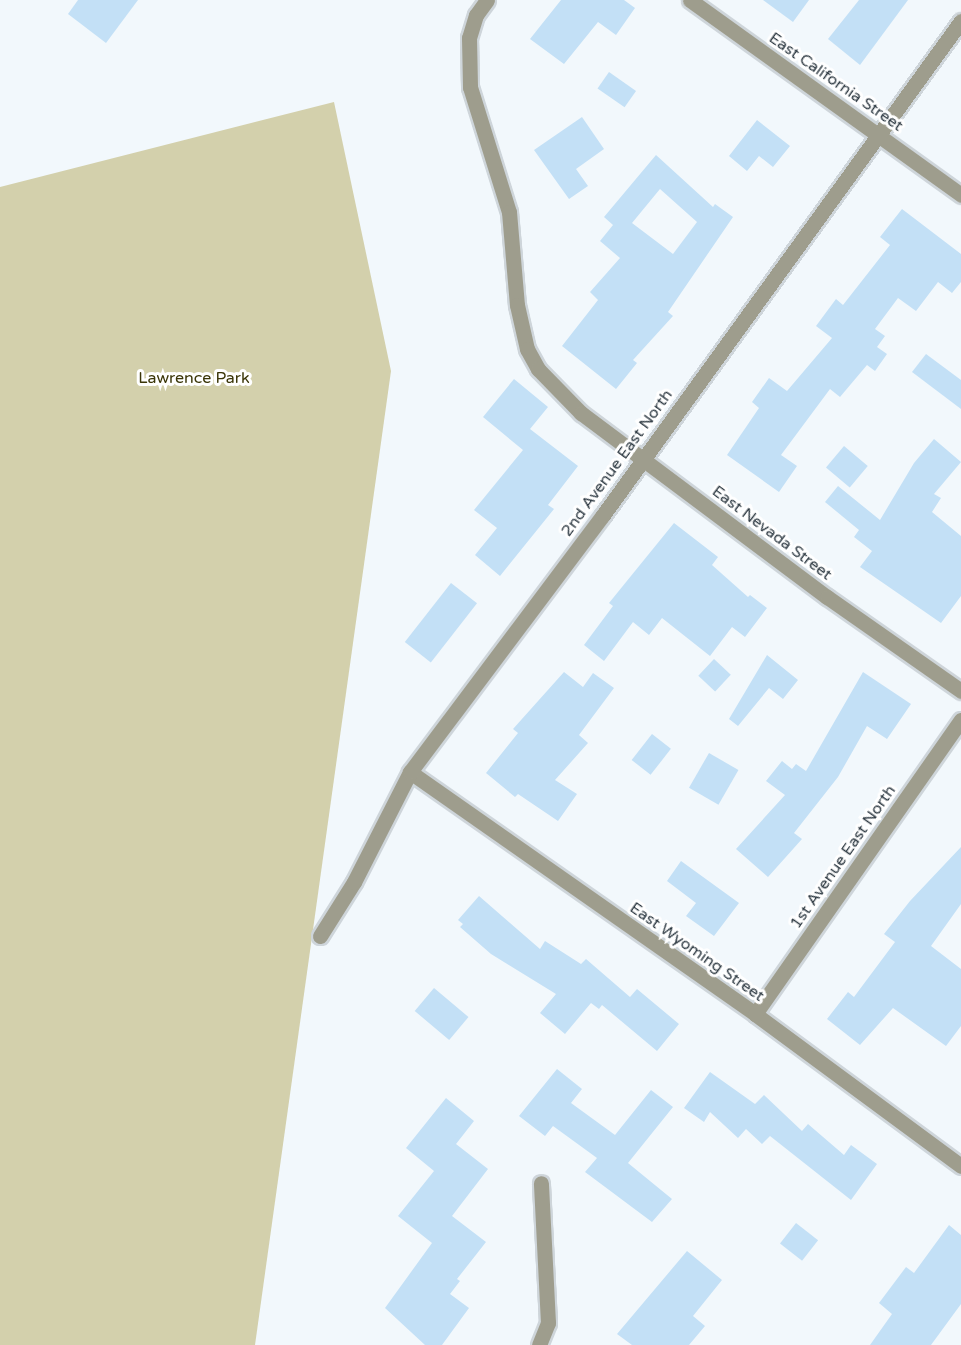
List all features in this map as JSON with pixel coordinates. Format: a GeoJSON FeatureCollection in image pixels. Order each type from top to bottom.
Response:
{"type":"FeatureCollection","features":[{"type":"Feature","properties":{"kind":"street","name":"East Nevada Street"},"geometry":{"type":"LineString","coordinates":[[487,0],[476,15],[469,38],[470,87],[510,212],[517,305],[527,349],[538,369],[564,398],[642,458],[961,692]]}},
{"type":"Feature","properties":{"kind":"street","name":"East California Street"},"geometry":{"type":"LineString","coordinates":[[690,0],[961,195]]}},
{"type":"Feature","properties":{"kind":"street","name":"2nd Avenue East North"},"geometry":{"type":"LineString","coordinates":[[320,936],[354,882],[410,772],[961,21]]}},
{"type":"Feature","properties":{"kind":"street","name":"1st Avenue East North"},"geometry":{"type":"LineString","coordinates":[[755,1014],[961,720]]}},
{"type":"Feature","properties":{"kind":"street","name":"East Wyoming Street"},"geometry":{"type":"LineString","coordinates":[[410,772],[755,1014],[961,1166]]}},
{"type":"Feature","properties":{"kind":"street"},"geometry":{"type":"LineString","coordinates":[[539,1345],[548,1323],[541,1184]]}},
{"type":"Feature","properties":{"kind":"green space","name":"Lawrence Park"},"geometry":{"type":"Polygon","coordinates":[[[334,102],[391,371],[255,1345],[0,1345],[0,187],[334,102]]]}},
{"type":"Feature","properties":{"kind":"building"},"geometry":{"type":"Polygon","coordinates":[[[78,0],[138,0],[106,43],[68,14],[78,0]]]}},
{"type":"Feature","properties":{"kind":"building"},"geometry":{"type":"Polygon","coordinates":[[[561,0],[624,0],[635,8],[616,35],[598,22],[564,64],[530,39],[561,0]]]}},
{"type":"Feature","properties":{"kind":"building"},"geometry":{"type":"Polygon","coordinates":[[[763,0],[809,0],[793,22],[763,0]]]}},
{"type":"Feature","properties":{"kind":"building"},"geometry":{"type":"Polygon","coordinates":[[[859,0],[908,0],[860,65],[828,39],[859,0]]]}},
{"type":"Feature","properties":{"kind":"building"},"geometry":{"type":"Polygon","coordinates":[[[609,72],[636,91],[625,107],[598,88],[609,72]]]}},
{"type":"Feature","properties":{"kind":"building"},"geometry":{"type":"Polygon","coordinates":[[[582,117],[604,149],[576,169],[588,186],[569,199],[534,150],[582,117]]]}},
{"type":"Feature","properties":{"kind":"building"},"geometry":{"type":"Polygon","coordinates":[[[757,120],[790,146],[773,167],[759,156],[747,171],[729,156],[757,120]]]}},
{"type":"Feature","properties":{"kind":"building"},"geometry":{"type":"Polygon","coordinates":[[[656,155],[713,207],[715,204],[733,217],[668,312],[673,316],[633,360],[637,363],[616,389],[562,346],[598,300],[590,292],[620,258],[600,241],[613,225],[604,217],[656,155]],[[660,189],[632,223],[673,254],[697,222],[660,189]]]}},
{"type":"Feature","properties":{"kind":"building"},"geometry":{"type":"Polygon","coordinates":[[[902,209],[961,254],[961,282],[952,293],[938,282],[916,311],[898,298],[875,329],[885,336],[877,347],[887,354],[875,371],[867,365],[840,397],[830,389],[781,455],[797,466],[779,492],[727,455],[759,408],[752,402],[769,378],[787,391],[832,338],[816,326],[836,299],[843,305],[890,245],[880,237],[902,209]]]}},
{"type":"Feature","properties":{"kind":"building"},"geometry":{"type":"Polygon","coordinates":[[[926,354],[961,380],[961,409],[912,372],[926,354]]]}},
{"type":"Feature","properties":{"kind":"building"},"geometry":{"type":"Polygon","coordinates":[[[514,379],[548,407],[530,429],[578,466],[548,505],[554,509],[500,576],[475,555],[497,528],[474,510],[523,450],[483,417],[514,379]]]}},
{"type":"Feature","properties":{"kind":"building"},"geometry":{"type":"Polygon","coordinates":[[[934,439],[961,462],[934,494],[941,498],[932,512],[961,536],[961,596],[941,623],[860,567],[872,551],[854,537],[859,530],[825,502],[838,486],[880,520],[914,463],[934,439]]]}},
{"type":"Feature","properties":{"kind":"building"},"geometry":{"type":"Polygon","coordinates":[[[844,446],[868,466],[850,487],[826,467],[844,446]]]}},
{"type":"Feature","properties":{"kind":"building"},"geometry":{"type":"Polygon","coordinates":[[[674,523],[718,557],[712,565],[748,597],[750,595],[767,608],[745,637],[732,627],[710,656],[662,618],[649,635],[633,622],[604,661],[584,645],[613,606],[609,603],[674,523]]]}},
{"type":"Feature","properties":{"kind":"building"},"geometry":{"type":"Polygon","coordinates":[[[451,583],[477,603],[431,662],[405,642],[451,583]]]}},
{"type":"Feature","properties":{"kind":"building"},"geometry":{"type":"Polygon","coordinates":[[[767,655],[798,680],[783,699],[769,688],[738,726],[729,719],[767,655]]]}},
{"type":"Feature","properties":{"kind":"building"},"geometry":{"type":"Polygon","coordinates":[[[714,659],[731,675],[715,692],[698,676],[714,659]]]}},
{"type":"Feature","properties":{"kind":"building"},"geometry":{"type":"Polygon","coordinates":[[[564,672],[583,687],[593,673],[614,688],[579,735],[588,743],[555,780],[577,794],[558,821],[518,794],[515,797],[486,773],[518,733],[513,729],[564,672]]]}},
{"type":"Feature","properties":{"kind":"building"},"geometry":{"type":"Polygon","coordinates":[[[863,672],[911,704],[887,739],[867,726],[838,777],[794,833],[802,839],[768,877],[736,849],[785,795],[766,781],[782,761],[792,769],[796,764],[806,771],[863,672]]]}},
{"type":"Feature","properties":{"kind":"building"},"geometry":{"type":"Polygon","coordinates":[[[652,734],[671,749],[651,775],[632,760],[652,734]]]}},
{"type":"Feature","properties":{"kind":"building"},"geometry":{"type":"Polygon","coordinates":[[[709,753],[738,770],[718,805],[689,788],[709,753]]]}},
{"type":"Feature","properties":{"kind":"building"},"geometry":{"type":"Polygon","coordinates":[[[961,847],[961,904],[931,946],[961,969],[961,1026],[946,1046],[893,1008],[860,1045],[827,1019],[848,992],[854,997],[895,942],[884,934],[910,901],[961,847]]]}},
{"type":"Feature","properties":{"kind":"building"},"geometry":{"type":"Polygon","coordinates":[[[681,861],[739,903],[714,936],[686,916],[696,903],[667,881],[681,861]]]}},
{"type":"Feature","properties":{"kind":"building"},"geometry":{"type":"Polygon","coordinates":[[[479,896],[540,949],[545,941],[581,964],[586,959],[630,997],[637,989],[679,1024],[657,1051],[602,1005],[599,1009],[591,1003],[565,1034],[540,1013],[556,994],[491,954],[460,927],[463,924],[458,920],[479,896]]]}},
{"type":"Feature","properties":{"kind":"building"},"geometry":{"type":"Polygon","coordinates":[[[434,988],[468,1017],[449,1040],[415,1011],[434,988]]]}},
{"type":"Feature","properties":{"kind":"building"},"geometry":{"type":"Polygon","coordinates":[[[557,1069],[582,1089],[571,1103],[615,1135],[651,1090],[673,1107],[628,1163],[672,1199],[652,1222],[585,1172],[597,1158],[553,1126],[545,1136],[519,1116],[557,1069]]]}},
{"type":"Feature","properties":{"kind":"building"},"geometry":{"type":"Polygon","coordinates":[[[710,1072],[755,1104],[764,1095],[802,1131],[808,1124],[844,1155],[851,1145],[877,1164],[851,1200],[770,1136],[762,1144],[746,1129],[738,1138],[710,1112],[704,1122],[684,1108],[710,1072]]]}},
{"type":"Feature","properties":{"kind":"building"},"geometry":{"type":"Polygon","coordinates":[[[446,1098],[474,1121],[456,1144],[488,1169],[452,1216],[486,1242],[457,1279],[460,1281],[450,1294],[469,1308],[442,1345],[425,1345],[385,1308],[432,1243],[398,1216],[434,1171],[406,1148],[446,1098]]]}},
{"type":"Feature","properties":{"kind":"building"},"geometry":{"type":"Polygon","coordinates":[[[796,1223],[818,1240],[802,1261],[780,1243],[796,1223]]]}},
{"type":"Feature","properties":{"kind":"building"},"geometry":{"type":"Polygon","coordinates":[[[949,1225],[961,1235],[961,1304],[931,1345],[870,1345],[892,1314],[879,1303],[906,1267],[914,1273],[949,1225]]]}},
{"type":"Feature","properties":{"kind":"building"},"geometry":{"type":"Polygon","coordinates":[[[687,1251],[722,1280],[693,1316],[705,1326],[689,1345],[632,1345],[617,1334],[687,1251]]]}}]}
